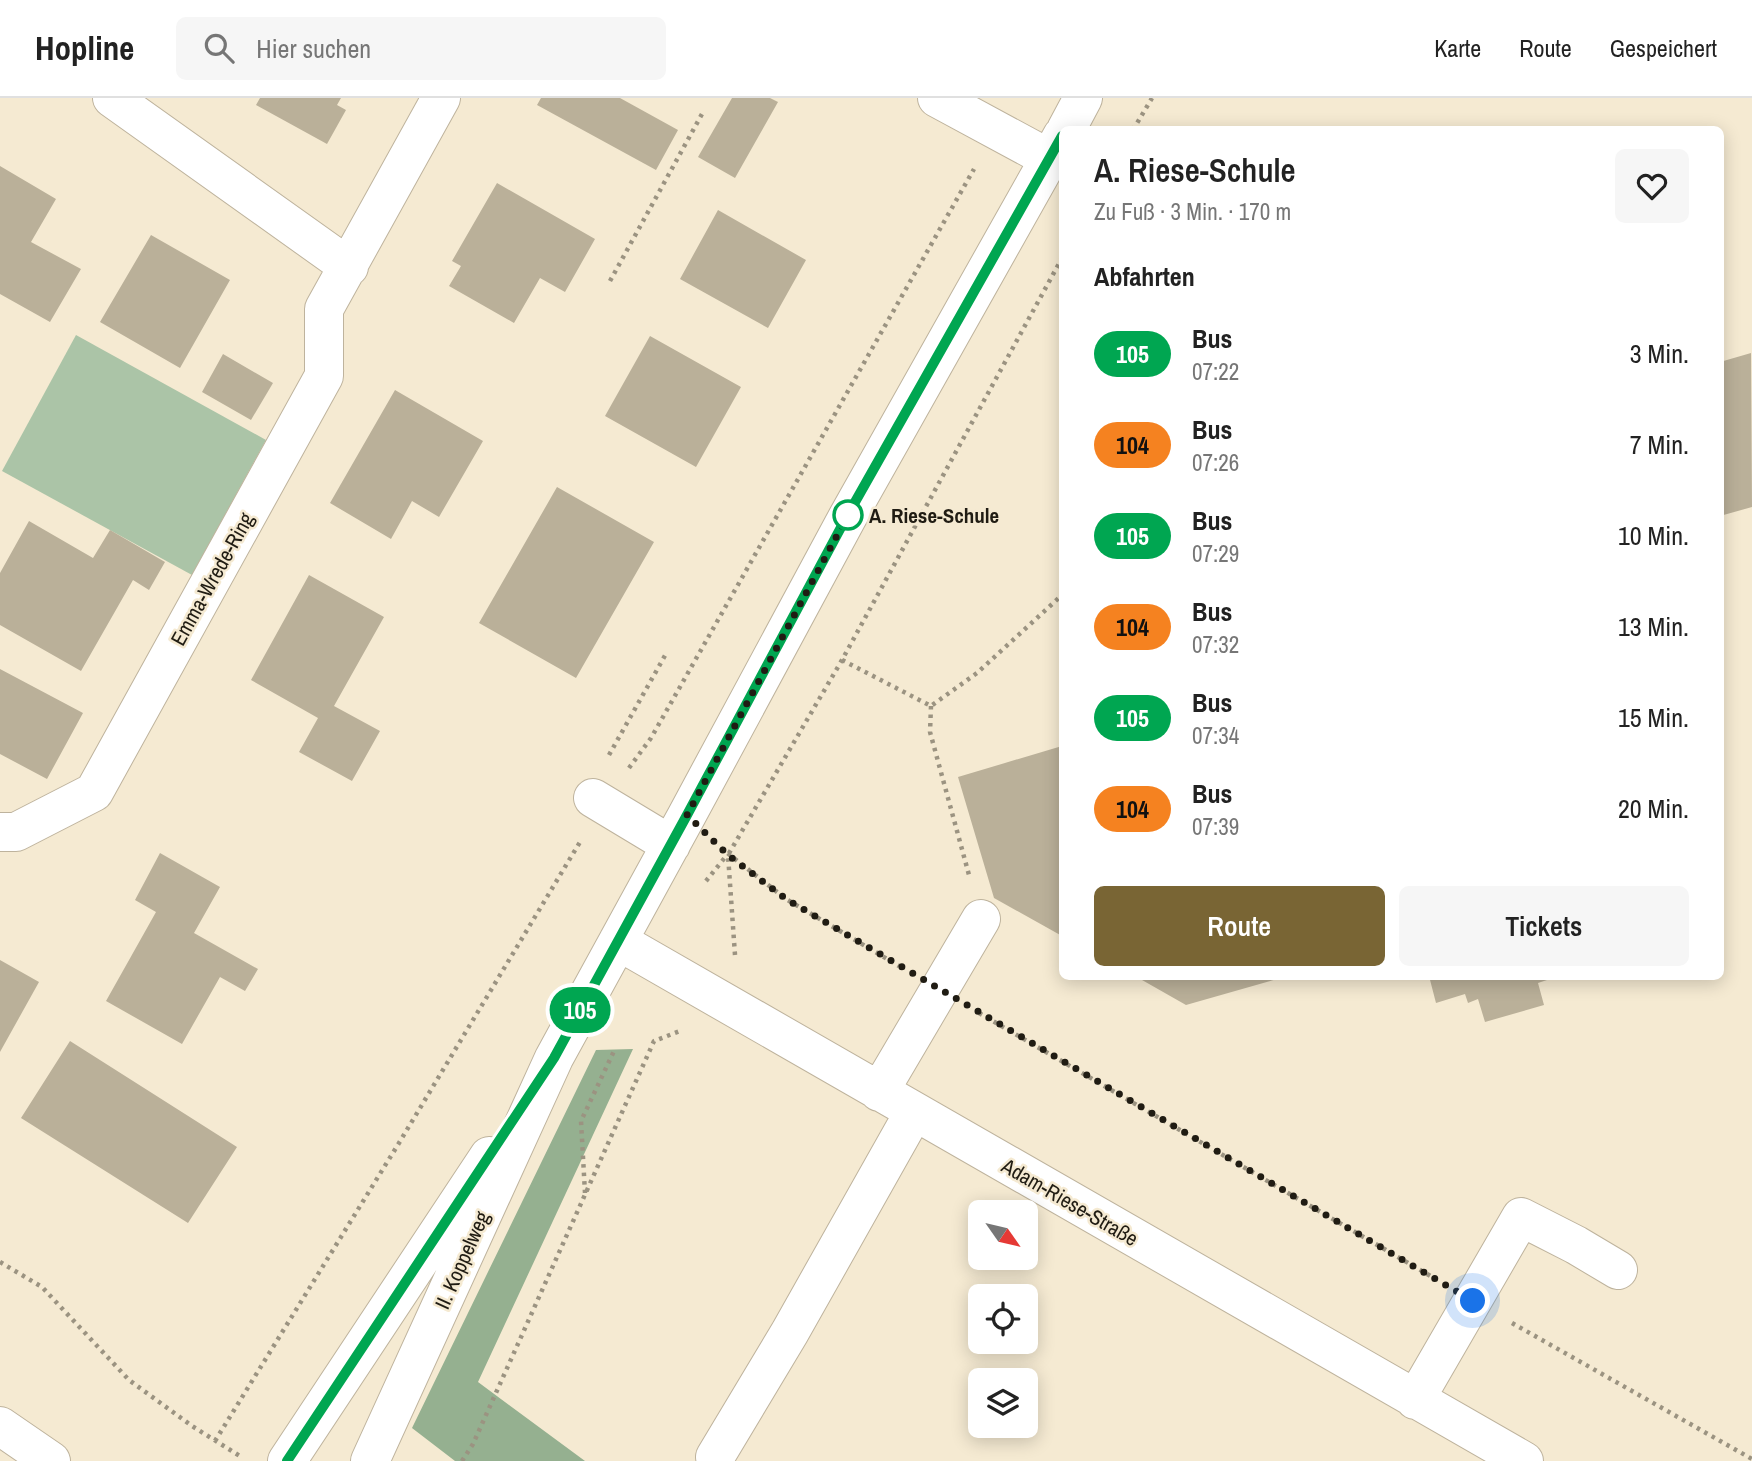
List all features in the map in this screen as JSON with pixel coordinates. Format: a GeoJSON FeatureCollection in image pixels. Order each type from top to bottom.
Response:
{"type":"FeatureCollection","features":[{"type":"Feature","properties":{"kind":"street"},"geometry":{"type":"LineString","coordinates":[[112,98],[349,267]]}},
{"type":"Feature","properties":{"kind":"street","name":"Emma-Wrede-Ring"},"geometry":{"type":"LineString","coordinates":[[0,832],[16,832],[94,792],[324,376],[324,309],[441,98]]}},
{"type":"Feature","properties":{"kind":"street"},"geometry":{"type":"LineString","coordinates":[[937,98],[1059,142]]}},
{"type":"Feature","properties":{"kind":"street","name":"II. Koppelweg"},"geometry":{"type":"LineString","coordinates":[[1068,126],[1083,98]]}},
{"type":"Feature","properties":{"kind":"street","name":"II. Koppelweg"},"geometry":{"type":"LineString","coordinates":[[372,1459],[554,1058],[846,518],[1059,142]]}},
{"type":"Feature","properties":{"kind":"street"},"geometry":{"type":"LineString","coordinates":[[593,798],[679,830]]}},
{"type":"Feature","properties":{"kind":"street"},"geometry":{"type":"LineString","coordinates":[[879,1092],[981,919]]}},
{"type":"Feature","properties":{"kind":"street","name":"Adam-Riese-Straße"},"geometry":{"type":"LineString","coordinates":[[618,941],[1524,1461]]}},
{"type":"Feature","properties":{"kind":"street","name":"II. Koppelweg"},"geometry":{"type":"LineString","coordinates":[[287,1461],[554,1058]]}},
{"type":"Feature","properties":{"kind":"street"},"geometry":{"type":"LineString","coordinates":[[715,1457],[790,1332],[914,1112]]}},
{"type":"Feature","properties":{"kind":"street"},"geometry":{"type":"LineString","coordinates":[[1415,1400],[1521,1217],[1618,1270]]}},
{"type":"Feature","properties":{"kind":"street"},"geometry":{"type":"LineString","coordinates":[[0,1426],[51,1461]]}},
{"type":"Feature","properties":{"kind":"path"},"geometry":{"type":"LineString","coordinates":[[1135,126],[1152,98]]}},
{"type":"Feature","properties":{"kind":"path"},"geometry":{"type":"LineString","coordinates":[[610,281],[702,114]]}},
{"type":"Feature","properties":{"kind":"path"},"geometry":{"type":"LineString","coordinates":[[462,1461],[473,1444],[654,1041],[703,1021],[720,999],[736,960],[728,855],[842,660],[1059,262]]}},
{"type":"Feature","properties":{"kind":"path"},"geometry":{"type":"LineString","coordinates":[[931,706],[977,673],[1059,598]]}},
{"type":"Feature","properties":{"kind":"path"},"geometry":{"type":"LineString","coordinates":[[607,758],[667,652]]}},
{"type":"Feature","properties":{"kind":"path"},"geometry":{"type":"LineString","coordinates":[[842,660],[931,706]]}},
{"type":"Feature","properties":{"kind":"path"},"geometry":{"type":"LineString","coordinates":[[931,706],[930,732],[981,919]]}},
{"type":"Feature","properties":{"kind":"path"},"geometry":{"type":"LineString","coordinates":[[679,830],[728,855],[786,899],[939,990],[1473,1301],[1752,1459]]}},
{"type":"Feature","properties":{"kind":"path"},"geometry":{"type":"LineString","coordinates":[[585,1194],[581,1121],[615,1048]]}},
{"type":"Feature","properties":{"kind":"path"},"geometry":{"type":"LineString","coordinates":[[0,1262],[41,1287],[129,1380],[192,1426],[249,1461]]}},
{"type":"Feature","properties":{"kind":"green space"},"geometry":{"type":"Polygon","coordinates":[[[76,335],[266,440],[192,575],[2,471],[76,335]]]}},
{"type":"Feature","properties":{"kind":"green space"},"geometry":{"type":"Polygon","coordinates":[[[633,1049],[478,1382],[585,1461],[455,1461],[412,1428],[596,1050],[633,1049]]]}},
{"type":"Feature","properties":{"kind":"building"},"geometry":{"type":"Polygon","coordinates":[[[260,98],[341,98],[337,105],[346,110],[327,144],[256,105],[260,98]]]}},
{"type":"Feature","properties":{"kind":"building"},"geometry":{"type":"Polygon","coordinates":[[[541,98],[620,98],[678,130],[656,170],[537,105],[541,98]]]}},
{"type":"Feature","properties":{"kind":"building"},"geometry":{"type":"Polygon","coordinates":[[[732,98],[770,98],[778,102],[735,178],[698,157],[732,98]]]}},
{"type":"Feature","properties":{"kind":"building"},"geometry":{"type":"Polygon","coordinates":[[[0,166],[56,199],[31,242],[81,269],[50,322],[0,294],[0,166]]]}},
{"type":"Feature","properties":{"kind":"building"},"geometry":{"type":"Polygon","coordinates":[[[497,183],[595,239],[565,292],[540,278],[514,323],[449,286],[461,266],[452,261],[497,183]]]}},
{"type":"Feature","properties":{"kind":"building"},"geometry":{"type":"Polygon","coordinates":[[[718,210],[806,260],[768,328],[680,279],[718,210]]]}},
{"type":"Feature","properties":{"kind":"building"},"geometry":{"type":"Polygon","coordinates":[[[151,235],[230,280],[180,368],[100,322],[151,235]]]}},
{"type":"Feature","properties":{"kind":"building"},"geometry":{"type":"Polygon","coordinates":[[[650,336],[741,387],[696,467],[605,416],[650,336]]]}},
{"type":"Feature","properties":{"kind":"building"},"geometry":{"type":"Polygon","coordinates":[[[1751,353],[1752,507],[1724,515],[1724,361],[1751,353]]]}},
{"type":"Feature","properties":{"kind":"building"},"geometry":{"type":"Polygon","coordinates":[[[223,354],[273,383],[251,420],[202,392],[223,354]]]}},
{"type":"Feature","properties":{"kind":"building"},"geometry":{"type":"Polygon","coordinates":[[[395,390],[483,441],[439,517],[412,501],[391,539],[330,503],[395,390]]]}},
{"type":"Feature","properties":{"kind":"building"},"geometry":{"type":"Polygon","coordinates":[[[557,487],[654,542],[576,678],[479,623],[557,487]]]}},
{"type":"Feature","properties":{"kind":"building"},"geometry":{"type":"Polygon","coordinates":[[[29,521],[93,558],[110,530],[165,562],[149,590],[133,580],[81,671],[0,625],[0,573],[29,521]]]}},
{"type":"Feature","properties":{"kind":"building"},"geometry":{"type":"Polygon","coordinates":[[[309,575],[384,617],[334,706],[380,731],[352,781],[299,752],[318,718],[251,680],[309,575]]]}},
{"type":"Feature","properties":{"kind":"building"},"geometry":{"type":"Polygon","coordinates":[[[0,669],[83,713],[47,779],[0,754],[0,669]]]}},
{"type":"Feature","properties":{"kind":"building"},"geometry":{"type":"Polygon","coordinates":[[[1059,747],[1059,934],[994,898],[958,777],[1059,747]]]}},
{"type":"Feature","properties":{"kind":"building"},"geometry":{"type":"Polygon","coordinates":[[[160,853],[220,887],[194,933],[258,969],[245,991],[220,977],[182,1044],[106,1001],[156,912],[135,900],[160,853]]]}},
{"type":"Feature","properties":{"kind":"building"},"geometry":{"type":"Polygon","coordinates":[[[0,960],[39,982],[0,1052],[0,960]]]}},
{"type":"Feature","properties":{"kind":"building"},"geometry":{"type":"Polygon","coordinates":[[[1142,980],[1274,980],[1186,1005],[1142,980]]]}},
{"type":"Feature","properties":{"kind":"building"},"geometry":{"type":"Polygon","coordinates":[[[1430,980],[1547,980],[1538,983],[1544,1005],[1485,1022],[1478,999],[1468,1003],[1465,994],[1436,1003],[1430,980]]]}},
{"type":"Feature","properties":{"kind":"building"},"geometry":{"type":"Polygon","coordinates":[[[70,1041],[237,1147],[188,1223],[21,1118],[70,1041]]]}},
{"type":"Feature","properties":{"kind":"bus line","name":"105"},"geometry":{"type":"LineString","coordinates":[[287,1461],[554,1058],[846,518],[1059,141]]}},
{"type":"Feature","properties":{"kind":"place","name":"A. Riese-Schule"},"geometry":{"type":"Point","coordinates":[848,515]}},
{"type":"Feature","properties":{"kind":"route"},"geometry":{"type":"LineString","coordinates":[[848,515],[687,815],[728,855],[786,899],[1473,1301]]}}]}
